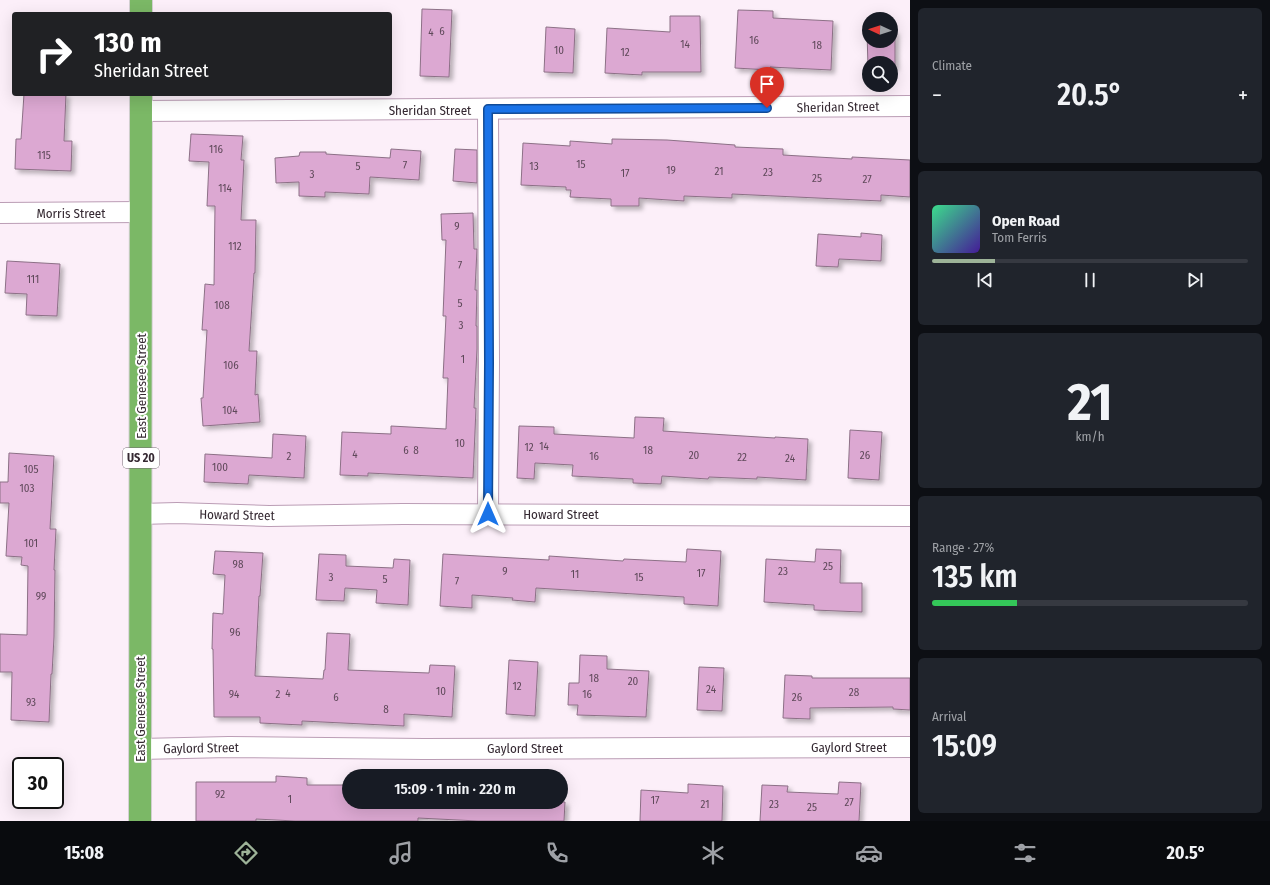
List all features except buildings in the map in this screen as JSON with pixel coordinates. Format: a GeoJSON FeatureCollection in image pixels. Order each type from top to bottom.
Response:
{"type":"FeatureCollection","features":[{"type":"Feature","properties":{"kind":"highway"},"geometry":{"type":"LineString","coordinates":[[141,0],[141,12]]}},
{"type":"Feature","properties":{"kind":"highway","name":"East Genesee Street"},"geometry":{"type":"LineString","coordinates":[[140,821],[141,102]]}},
{"type":"Feature","properties":{"kind":"street","name":"Sheridan Street"},"geometry":{"type":"LineString","coordinates":[[141,102],[488,109],[910,106]]}},
{"type":"Feature","properties":{"kind":"street"},"geometry":{"type":"LineString","coordinates":[[488,109],[488,514]]}},
{"type":"Feature","properties":{"kind":"street","name":"Morris Street"},"geometry":{"type":"LineString","coordinates":[[0,213],[141,212]]}},
{"type":"Feature","properties":{"kind":"street","name":"Howard Street"},"geometry":{"type":"LineString","coordinates":[[140,514],[177,513],[270,516],[403,514],[910,516]]}},
{"type":"Feature","properties":{"kind":"street","name":"Gaylord Street"},"geometry":{"type":"LineString","coordinates":[[140,749],[229,747],[424,749],[910,747]]}},
{"type":"Feature","properties":{"kind":"route"},"geometry":{"type":"LineString","coordinates":[[488,514],[488,109],[767,108]]}}]}
